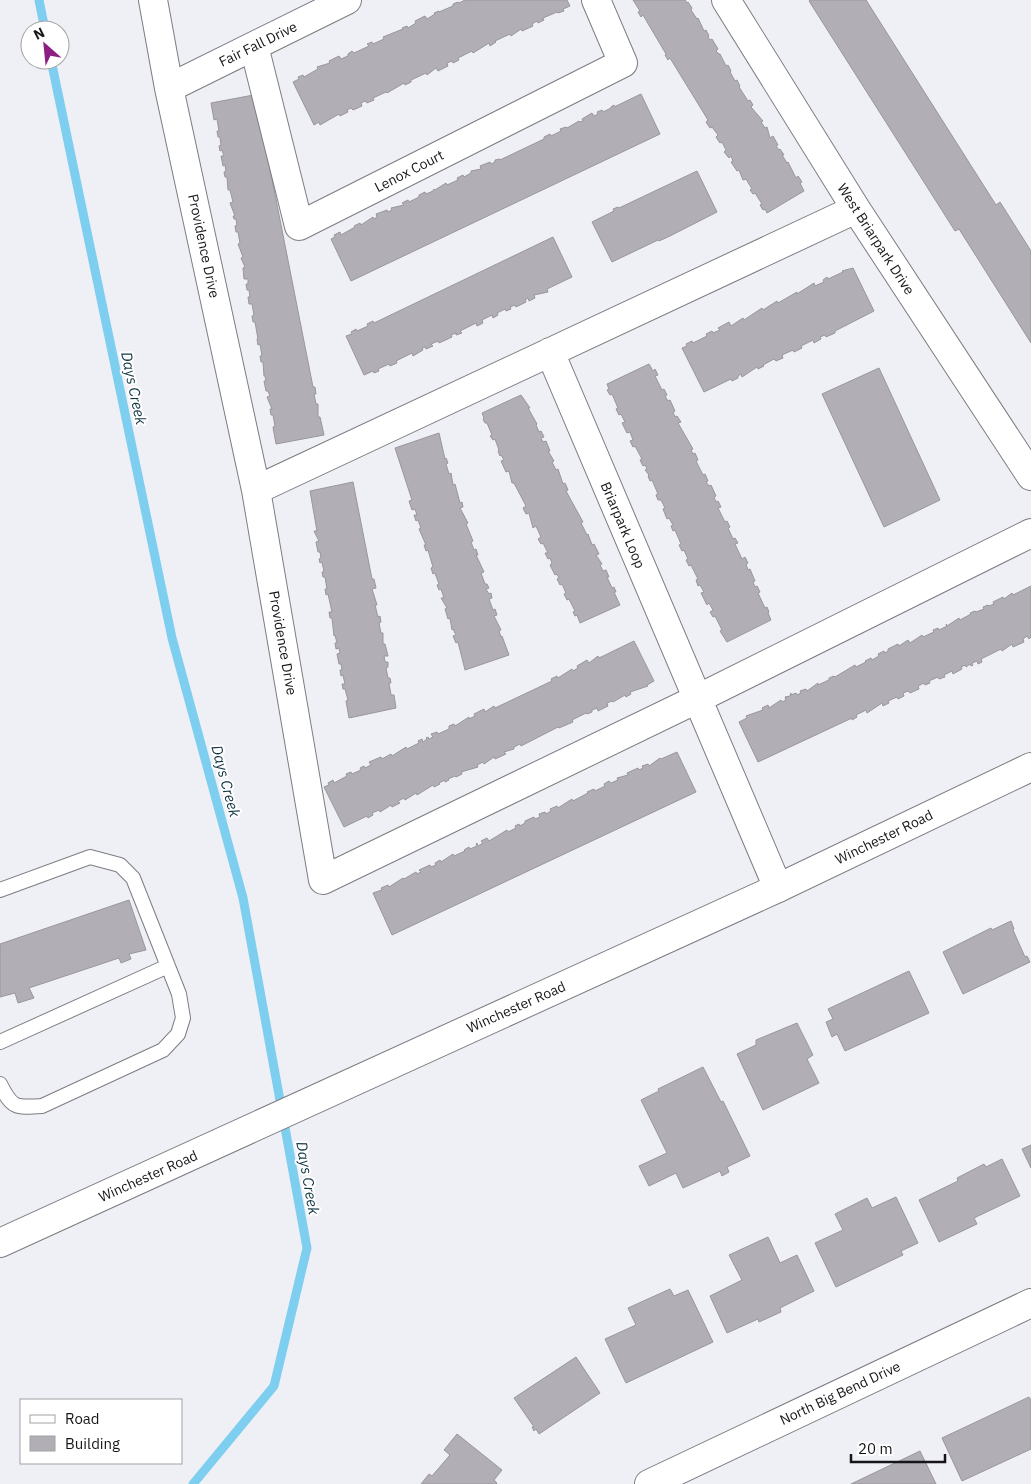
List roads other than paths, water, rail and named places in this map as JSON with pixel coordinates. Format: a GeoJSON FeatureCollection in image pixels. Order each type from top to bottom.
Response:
{"type":"FeatureCollection","features":[{"type":"Feature","properties":{"kind":"street","name":"Providence Drive"},"geometry":{"type":"LineString","coordinates":[[153,0],[256,490],[323,880],[697,699]]}},
{"type":"Feature","properties":{"kind":"street","name":"Fair Fall Drive"},"geometry":{"type":"LineString","coordinates":[[170,88],[347,0]]}},
{"type":"Feature","properties":{"kind":"street","name":"Lenox Court"},"geometry":{"type":"LineString","coordinates":[[254,46],[299,226],[624,63],[596,0]]}},
{"type":"Feature","properties":{"kind":"street","name":"West Briarpark Drive"},"geometry":{"type":"LineString","coordinates":[[726,0],[856,209],[1031,476]]}},
{"type":"Feature","properties":{"kind":"street"},"geometry":{"type":"LineString","coordinates":[[256,490],[856,209]]}},
{"type":"Feature","properties":{"kind":"street","name":"Briarpark Loop"},"geometry":{"type":"LineString","coordinates":[[550,352],[778,888]]}},
{"type":"Feature","properties":{"kind":"street"},"geometry":{"type":"LineString","coordinates":[[697,699],[1031,533]]}},
{"type":"Feature","properties":{"kind":"street","name":"Winchester Road"},"geometry":{"type":"LineString","coordinates":[[0,1243],[778,888],[1031,767]]}},
{"type":"Feature","properties":{"kind":"street","name":"North Big Bend Drive"},"geometry":{"type":"LineString","coordinates":[[649,1484],[1031,1303]]}},
{"type":"Feature","properties":{"kind":"lane"},"geometry":{"type":"LineString","coordinates":[[0,890],[90,857],[120,865],[133,878],[179,994],[182,1018],[178,1034],[163,1050],[42,1106],[20,1108],[8,1099],[0,1084]]}},
{"type":"Feature","properties":{"kind":"lane"},"geometry":{"type":"LineString","coordinates":[[0,1042],[168,966]]}},
{"type":"Feature","properties":{"kind":"waterway","name":"Days Creek"},"geometry":{"type":"LineString","coordinates":[[39,0],[43,20]]}},
{"type":"Feature","properties":{"kind":"waterway","name":"Days Creek"},"geometry":{"type":"LineString","coordinates":[[53,70],[172,638],[243,898],[307,1248],[274,1386],[193,1484]]}}]}
